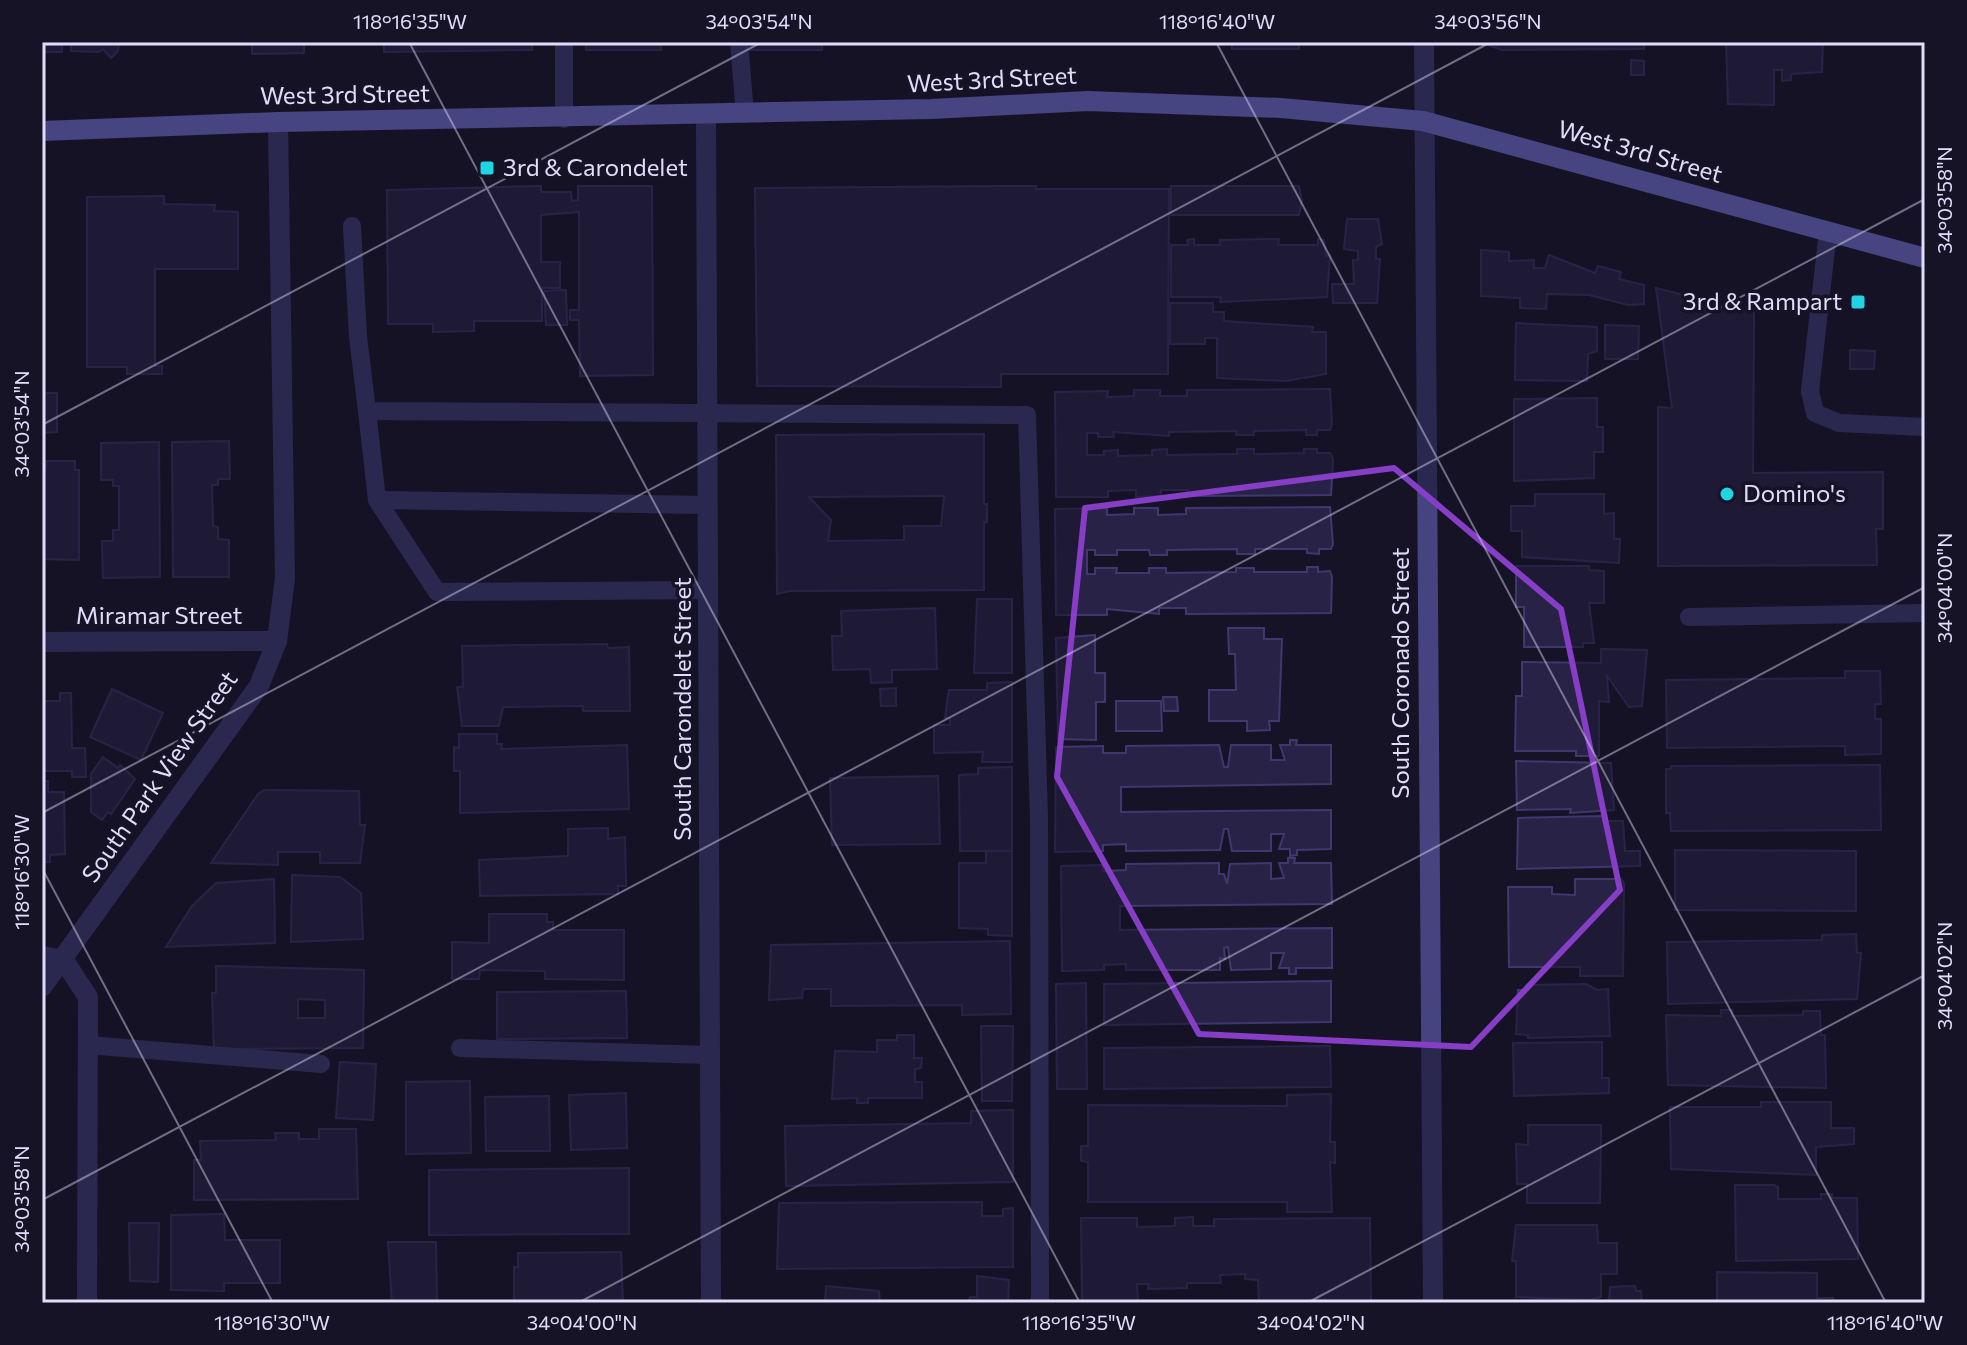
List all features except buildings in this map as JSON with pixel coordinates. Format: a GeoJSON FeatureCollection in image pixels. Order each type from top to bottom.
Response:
{"type":"FeatureCollection","features":[{"type":"Feature","properties":{"kind":"main road","name":"West 3rd Street"},"geometry":{"type":"LineString","coordinates":[[42,131],[278,122],[745,114],[1088,101],[1281,108],[1423,121],[1925,258]]}},
{"type":"Feature","properties":{"kind":"street","name":"South Coronado Street"},"geometry":{"type":"LineString","coordinates":[[1424,42],[1433,1303]]}},
{"type":"Feature","properties":{"kind":"street","name":"South Carondelet Street"},"geometry":{"type":"LineString","coordinates":[[706,115],[711,1303]]}},
{"type":"Feature","properties":{"kind":"street","name":"South Park View Street"},"geometry":{"type":"LineString","coordinates":[[42,987],[259,686],[277,641],[285,578],[278,122]]}},
{"type":"Feature","properties":{"kind":"street","name":"Miramar Street"},"geometry":{"type":"LineString","coordinates":[[42,642],[277,641]]}},
{"type":"Feature","properties":{"kind":"street"},"geometry":{"type":"LineString","coordinates":[[63,959],[88,997],[87,1303]]}},
{"type":"Feature","properties":{"kind":"lane"},"geometry":{"type":"LineString","coordinates":[[564,42],[564,119]]}},
{"type":"Feature","properties":{"kind":"lane"},"geometry":{"type":"LineString","coordinates":[[739,42],[745,114]]}},
{"type":"Feature","properties":{"kind":"lane"},"geometry":{"type":"LineString","coordinates":[[352,226],[358,337],[377,500],[437,592],[708,590]]}},
{"type":"Feature","properties":{"kind":"lane"},"geometry":{"type":"LineString","coordinates":[[1828,231],[1810,391],[1815,413],[1839,423],[1925,427]]}},
{"type":"Feature","properties":{"kind":"lane"},"geometry":{"type":"LineString","coordinates":[[367,411],[1027,415],[1039,818],[1040,1303]]}},
{"type":"Feature","properties":{"kind":"lane"},"geometry":{"type":"LineString","coordinates":[[377,500],[708,505]]}},
{"type":"Feature","properties":{"kind":"lane"},"geometry":{"type":"LineString","coordinates":[[1689,617],[1925,613]]}},
{"type":"Feature","properties":{"kind":"lane"},"geometry":{"type":"LineString","coordinates":[[42,955],[63,959]]}},
{"type":"Feature","properties":{"kind":"lane"},"geometry":{"type":"LineString","coordinates":[[88,1045],[321,1064]]}},
{"type":"Feature","properties":{"kind":"lane"},"geometry":{"type":"LineString","coordinates":[[460,1048],[710,1055]]}},
{"type":"Feature","properties":{"kind":"highlighted area"},"geometry":{"type":"Polygon","coordinates":[[[1394,468],[1561,609],[1620,890],[1471,1047],[1199,1034],[1057,777],[1085,508],[1394,468]]]}},
{"type":"Feature","properties":{"kind":"place","name":"3rd & Carondelet"},"geometry":{"type":"Point","coordinates":[487,168]}},
{"type":"Feature","properties":{"kind":"place","name":"3rd & Rampart"},"geometry":{"type":"Point","coordinates":[1858,302]}},
{"type":"Feature","properties":{"kind":"place","name":"Domino's"},"geometry":{"type":"Point","coordinates":[1727,494]}}]}
